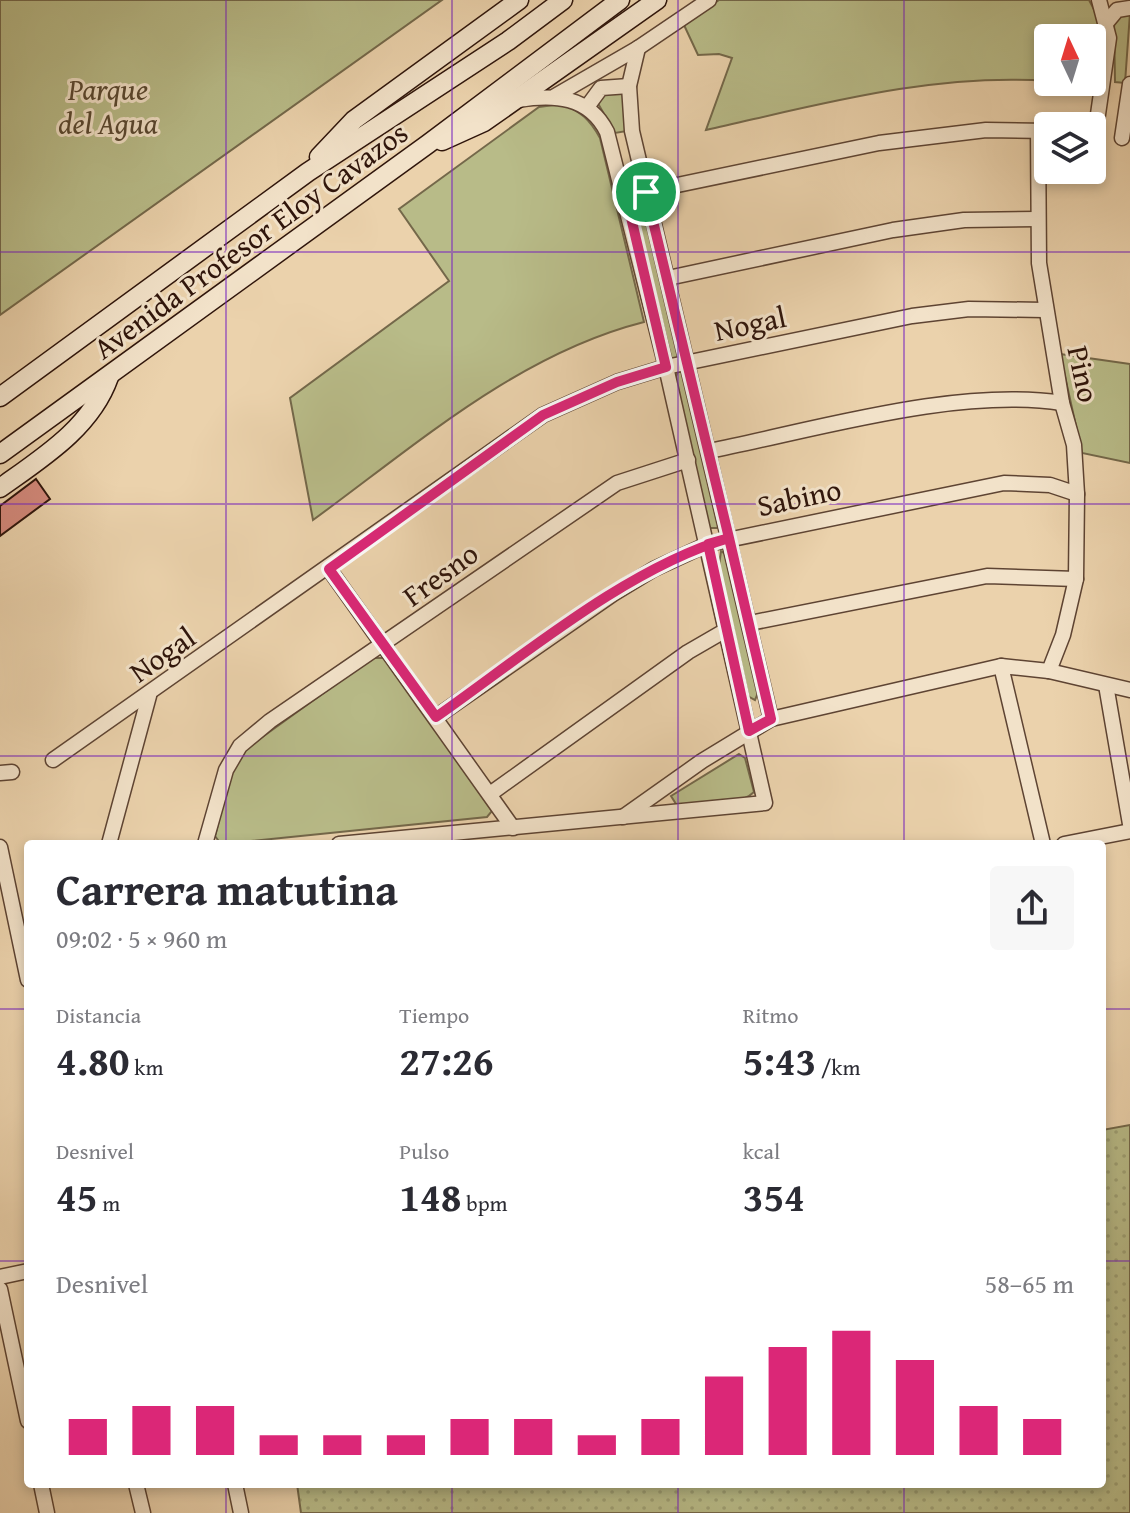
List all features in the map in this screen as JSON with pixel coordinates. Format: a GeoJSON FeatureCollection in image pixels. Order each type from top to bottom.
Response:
{"type":"FeatureCollection","features":[{"type":"Feature","properties":{"kind":"main road"},"geometry":{"type":"LineString","coordinates":[[308,172],[354,120],[519,0]]}},
{"type":"Feature","properties":{"kind":"main road","name":"Avenida Profesor Eloy Cavazos"},"geometry":{"type":"LineString","coordinates":[[0,397],[308,172],[508,41],[563,0]]}},
{"type":"Feature","properties":{"kind":"main road"},"geometry":{"type":"LineString","coordinates":[[428,144],[620,0]]}},
{"type":"Feature","properties":{"kind":"main road","name":"Avenida Profesor Eloy Cavazos"},"geometry":{"type":"LineString","coordinates":[[0,454],[428,144],[460,136],[657,0]]}},
{"type":"Feature","properties":{"kind":"main road"},"geometry":{"type":"LineString","coordinates":[[0,488],[86,420],[101,399],[109,377]]}},
{"type":"Feature","properties":{"kind":"street"},"geometry":{"type":"LineString","coordinates":[[514,101],[555,96],[638,48],[709,0]]}},
{"type":"Feature","properties":{"kind":"street"},"geometry":{"type":"LineString","coordinates":[[1098,112],[1108,49],[1107,22],[1099,0]]}},
{"type":"Feature","properties":{"kind":"street"},"geometry":{"type":"LineString","coordinates":[[1107,22],[1117,10],[1130,8]]}},
{"type":"Feature","properties":{"kind":"street"},"geometry":{"type":"LineString","coordinates":[[638,48],[629,86],[630,116],[771,719]]}},
{"type":"Feature","properties":{"kind":"street"},"geometry":{"type":"LineString","coordinates":[[1106,136],[1126,139],[1130,84]]}},
{"type":"Feature","properties":{"kind":"street"},"geometry":{"type":"LineString","coordinates":[[587,107],[601,88],[629,86]]}},
{"type":"Feature","properties":{"kind":"street"},"geometry":{"type":"LineString","coordinates":[[423,840],[765,803],[708,544],[626,196],[607,132],[587,107],[555,96]]}},
{"type":"Feature","properties":{"kind":"street"},"geometry":{"type":"LineString","coordinates":[[626,196],[879,143],[986,130],[1034,130]]}},
{"type":"Feature","properties":{"kind":"street","name":"Pino"},"geometry":{"type":"LineString","coordinates":[[1039,184],[1037,219],[1045,310],[1062,403],[1074,445],[1077,494],[1076,579],[1063,635],[1049,671]]}},
{"type":"Feature","properties":{"kind":"street"},"geometry":{"type":"LineString","coordinates":[[668,278],[893,230],[964,220],[1037,219]]}},
{"type":"Feature","properties":{"kind":"street","name":"Nogal"},"geometry":{"type":"LineString","coordinates":[[53,760],[149,696],[543,415],[617,382],[666,367],[912,316],[969,309],[1045,310]]}},
{"type":"Feature","properties":{"kind":"street"},"geometry":{"type":"LineString","coordinates":[[709,451],[938,405],[1013,398],[1062,403]]}},
{"type":"Feature","properties":{"kind":"street","name":"Fresno"},"geometry":{"type":"LineString","coordinates":[[206,840],[226,770],[240,746],[270,721],[617,483],[688,460]]}},
{"type":"Feature","properties":{"kind":"street","name":"Sabino"},"geometry":{"type":"LineString","coordinates":[[436,717],[613,594],[654,569],[708,544],[1004,483],[1050,485],[1077,494]]}},
{"type":"Feature","properties":{"kind":"street"},"geometry":{"type":"LineString","coordinates":[[329,569],[513,828]]}},
{"type":"Feature","properties":{"kind":"street"},"geometry":{"type":"LineString","coordinates":[[750,623],[975,578],[1003,575],[1076,579]]}},
{"type":"Feature","properties":{"kind":"street"},"geometry":{"type":"LineString","coordinates":[[490,794],[688,652],[726,630]]}},
{"type":"Feature","properties":{"kind":"street"},"geometry":{"type":"LineString","coordinates":[[1001,666],[1042,840]]}},
{"type":"Feature","properties":{"kind":"street"},"geometry":{"type":"LineString","coordinates":[[622,817],[771,719],[1001,666],[1049,671],[1130,690]]}},
{"type":"Feature","properties":{"kind":"street"},"geometry":{"type":"LineString","coordinates":[[1106,685],[1130,824]]}},
{"type":"Feature","properties":{"kind":"street"},"geometry":{"type":"LineString","coordinates":[[110,840],[149,696]]}},
{"type":"Feature","properties":{"kind":"street"},"geometry":{"type":"LineString","coordinates":[[1084,840],[1130,831]]}},
{"type":"Feature","properties":{"kind":"street"},"geometry":{"type":"LineString","coordinates":[[0,847],[3,878],[24,964]]}},
{"type":"Feature","properties":{"kind":"street"},"geometry":{"type":"LineString","coordinates":[[0,1277],[24,1272]]}},
{"type":"Feature","properties":{"kind":"street"},"geometry":{"type":"LineString","coordinates":[[0,1289],[24,1402]]}},
{"type":"Feature","properties":{"kind":"street"},"geometry":{"type":"LineString","coordinates":[[42,1488],[47,1513]]}},
{"type":"Feature","properties":{"kind":"street"},"geometry":{"type":"LineString","coordinates":[[137,1488],[143,1513]]}},
{"type":"Feature","properties":{"kind":"street"},"geometry":{"type":"LineString","coordinates":[[236,1488],[241,1513]]}},
{"type":"Feature","properties":{"kind":"green space","name":"Parque del Agua"},"geometry":{"type":"Polygon","coordinates":[[[0,0],[442,0],[0,315],[0,0]]]}},
{"type":"Feature","properties":{"kind":"green space"},"geometry":{"type":"Polygon","coordinates":[[[719,0],[1089,0],[1099,24],[1034,24],[1034,81],[918,86],[833,101],[706,130],[732,58],[719,54],[698,55],[684,25],[719,0]]]}},
{"type":"Feature","properties":{"kind":"green space"},"geometry":{"type":"Polygon","coordinates":[[[1130,13],[1125,83],[1115,82],[1114,21],[1117,15],[1130,13]]]}},
{"type":"Feature","properties":{"kind":"green space"},"geometry":{"type":"Polygon","coordinates":[[[604,90],[623,93],[627,131],[615,133],[596,100],[604,90]]]}},
{"type":"Feature","properties":{"kind":"green space"},"geometry":{"type":"Polygon","coordinates":[[[561,104],[584,117],[600,138],[644,322],[598,337],[511,379],[430,433],[313,520],[290,398],[449,281],[399,209],[539,107],[561,104]]]}},
{"type":"Feature","properties":{"kind":"green space"},"geometry":{"type":"Polygon","coordinates":[[[641,198],[679,358],[674,361],[669,355],[635,206],[641,198]]]}},
{"type":"Feature","properties":{"kind":"green space"},"geometry":{"type":"Polygon","coordinates":[[[1060,354],[1130,364],[1130,463],[1082,453],[1060,354]]]}},
{"type":"Feature","properties":{"kind":"green space"},"geometry":{"type":"Polygon","coordinates":[[[678,372],[684,372],[721,523],[717,528],[709,528],[675,378],[678,372]]]}},
{"type":"Feature","properties":{"kind":"green space"},"geometry":{"type":"Polygon","coordinates":[[[721,551],[725,554],[758,693],[755,700],[746,695],[719,566],[721,551]]]}},
{"type":"Feature","properties":{"kind":"green space"},"geometry":{"type":"Polygon","coordinates":[[[372,658],[386,658],[492,811],[487,817],[260,840],[218,840],[215,836],[231,773],[247,748],[372,658]]]}},
{"type":"Feature","properties":{"kind":"green space"},"geometry":{"type":"Polygon","coordinates":[[[739,754],[745,758],[754,792],[728,803],[676,804],[671,796],[739,754]]]}},
{"type":"Feature","properties":{"kind":"green space"},"geometry":{"type":"Polygon","coordinates":[[[1130,1125],[1130,1513],[301,1513],[298,1488],[1106,1488],[1106,1129],[1130,1125]]]}},
{"type":"Feature","properties":{"kind":"building"},"geometry":{"type":"Polygon","coordinates":[[[36,479],[50,499],[0,536],[0,506],[36,479]]]}},
{"type":"Feature","properties":{"kind":"route"},"geometry":{"type":"LineString","coordinates":[[646,192],[626,196],[666,367],[617,382],[543,415],[329,569],[436,717],[613,594],[654,569],[708,544],[729,538],[771,719],[749,731],[708,544],[729,538],[646,192]]}}]}
